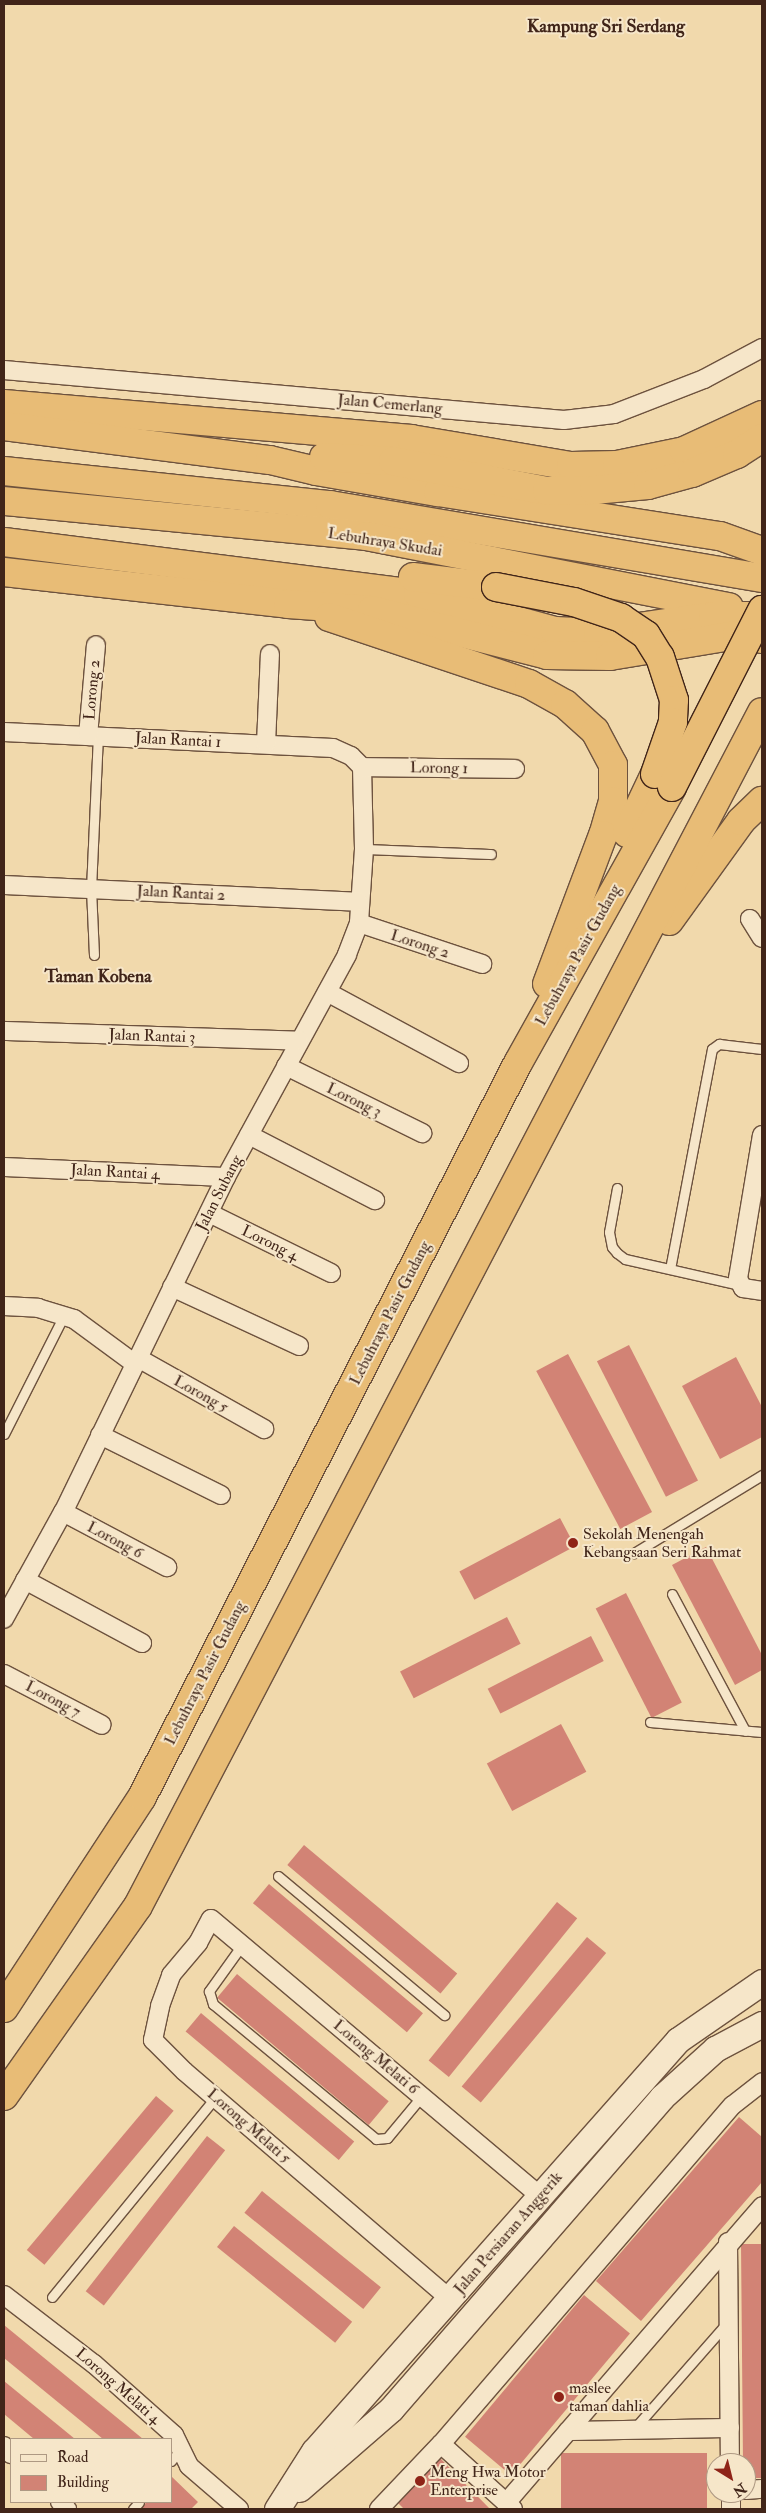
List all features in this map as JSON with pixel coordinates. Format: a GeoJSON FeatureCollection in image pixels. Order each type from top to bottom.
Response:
{"type":"FeatureCollection","features":[{"type":"Feature","properties":{"kind":"highway"},"geometry":{"type":"LineString","coordinates":[[4,404],[411,439],[571,466],[627,464],[684,451],[727,434],[762,415]]}},
{"type":"Feature","properties":{"kind":"highway"},"geometry":{"type":"LineString","coordinates":[[4,426],[270,460],[316,471],[547,491],[648,485],[692,473],[737,454],[762,438]]}},
{"type":"Feature","properties":{"kind":"highway","name":"Lebuhraya Skudai"},"geometry":{"type":"LineString","coordinates":[[4,471],[330,505],[762,578]]}},
{"type":"Feature","properties":{"kind":"highway"},"geometry":{"type":"LineString","coordinates":[[442,482],[720,536],[762,551]]}},
{"type":"Feature","properties":{"kind":"highway","name":"Lebuhraya Skudai"},"geometry":{"type":"LineString","coordinates":[[4,501],[366,536],[762,613]]}},
{"type":"Feature","properties":{"kind":"highway"},"geometry":{"type":"LineString","coordinates":[[4,530],[253,555],[496,587],[574,602],[621,618],[646,635],[660,657],[674,700],[673,722],[663,780]]}},
{"type":"Feature","properties":{"kind":"highway"},"geometry":{"type":"LineString","coordinates":[[4,542],[418,594],[555,631],[598,633],[713,616],[762,613]]}},
{"type":"Feature","properties":{"kind":"highway"},"geometry":{"type":"LineString","coordinates":[[4,572],[288,604],[372,610],[547,655],[610,656],[737,635],[762,639]]}},
{"type":"Feature","properties":{"kind":"highway"},"geometry":{"type":"LineString","coordinates":[[288,604],[529,684],[565,704],[595,731],[613,764],[613,801],[604,835],[518,1063]]}},
{"type":"Feature","properties":{"kind":"highway","name":"Lebuhraya Pasir Gudang"},"geometry":{"type":"LineString","coordinates":[[4,2008],[142,1797],[663,780],[762,613]]}},
{"type":"Feature","properties":{"kind":"highway"},"geometry":{"type":"LineString","coordinates":[[4,2096],[138,1906],[243,1701],[623,983],[762,712]]}},
{"type":"Feature","properties":{"kind":"highway"},"geometry":{"type":"LineString","coordinates":[[623,983],[741,821],[762,801]]}},
{"type":"Feature","properties":{"kind":"street","name":"Jalan Cemerlang"},"geometry":{"type":"LineString","coordinates":[[4,370],[564,420],[614,414],[704,379],[762,348]]}},
{"type":"Feature","properties":{"kind":"street","name":"Lorong 2"},"geometry":{"type":"LineString","coordinates":[[93,736],[96,644]]}},
{"type":"Feature","properties":{"kind":"street"},"geometry":{"type":"LineString","coordinates":[[266,744],[270,654]]}},
{"type":"Feature","properties":{"kind":"street","name":"Jalan Rantai 1"},"geometry":{"type":"LineString","coordinates":[[4,732],[333,748],[356,761]]}},
{"type":"Feature","properties":{"kind":"street","name":"Lorong 1"},"geometry":{"type":"LineString","coordinates":[[356,761],[515,769]]}},
{"type":"Feature","properties":{"kind":"street","name":"Jalan Subang"},"geometry":{"type":"LineString","coordinates":[[4,1619],[63,1512],[226,1177],[299,1041],[348,955],[359,923],[364,849],[356,761]]}},
{"type":"Feature","properties":{"kind":"street","name":"Jalan Rantai 2"},"geometry":{"type":"LineString","coordinates":[[4,885],[359,902]]}},
{"type":"Feature","properties":{"kind":"street"},"geometry":{"type":"LineString","coordinates":[[750,919],[762,938]]}},
{"type":"Feature","properties":{"kind":"street","name":"Lorong 2"},"geometry":{"type":"LineString","coordinates":[[359,923],[482,964]]}},
{"type":"Feature","properties":{"kind":"street"},"geometry":{"type":"LineString","coordinates":[[327,992],[459,1063]]}},
{"type":"Feature","properties":{"kind":"street","name":"Jalan Rantai 3"},"geometry":{"type":"LineString","coordinates":[[4,1031],[299,1041]]}},
{"type":"Feature","properties":{"kind":"street","name":"Lorong 3"},"geometry":{"type":"LineString","coordinates":[[286,1066],[422,1133]]}},
{"type":"Feature","properties":{"kind":"street"},"geometry":{"type":"LineString","coordinates":[[249,1135],[374,1200]]}},
{"type":"Feature","properties":{"kind":"street"},"geometry":{"type":"LineString","coordinates":[[762,1135],[740,1285],[762,1291]]}},
{"type":"Feature","properties":{"kind":"street","name":"Jalan Rantai 4"},"geometry":{"type":"LineString","coordinates":[[4,1167],[226,1177]]}},
{"type":"Feature","properties":{"kind":"street","name":"Lorong 4"},"geometry":{"type":"LineString","coordinates":[[209,1213],[331,1273]]}},
{"type":"Feature","properties":{"kind":"street"},"geometry":{"type":"LineString","coordinates":[[172,1287],[299,1346]]}},
{"type":"Feature","properties":{"kind":"street","name":"Lorong 5"},"geometry":{"type":"LineString","coordinates":[[4,1306],[18,1305],[64,1315],[87,1327],[136,1361],[264,1429]]}},
{"type":"Feature","properties":{"kind":"street"},"geometry":{"type":"LineString","coordinates":[[100,1435],[221,1495]]}},
{"type":"Feature","properties":{"kind":"street","name":"Lorong 6"},"geometry":{"type":"LineString","coordinates":[[63,1512],[167,1567]]}},
{"type":"Feature","properties":{"kind":"street"},"geometry":{"type":"LineString","coordinates":[[25,1580],[142,1643]]}},
{"type":"Feature","properties":{"kind":"street","name":"Lorong 7"},"geometry":{"type":"LineString","coordinates":[[4,1674],[102,1725]]}},
{"type":"Feature","properties":{"kind":"street","name":"Lorong Melati 6"},"geometry":{"type":"LineString","coordinates":[[211,1919],[540,2196]]}},
{"type":"Feature","properties":{"kind":"street","name":"Lorong Melati 5"},"geometry":{"type":"LineString","coordinates":[[211,1919],[198,1943],[171,1975],[160,2006],[153,2040],[215,2098],[450,2299]]}},
{"type":"Feature","properties":{"kind":"street","name":"Jalan Persiaran Anggerik"},"geometry":{"type":"LineString","coordinates":[[277,2509],[314,2451],[678,2040],[762,1982]]}},
{"type":"Feature","properties":{"kind":"street","name":"Jalan Persiaran Anggerik"},"geometry":{"type":"LineString","coordinates":[[277,2509],[391,2409],[662,2097],[715,2049],[762,2024]]}},
{"type":"Feature","properties":{"kind":"street"},"geometry":{"type":"LineString","coordinates":[[378,2509],[441,2444],[733,2105],[762,2082]]}},
{"type":"Feature","properties":{"kind":"street"},"geometry":{"type":"LineString","coordinates":[[441,2444],[509,2506],[568,2431],[728,2242],[762,2206]]}},
{"type":"Feature","properties":{"kind":"street"},"geometry":{"type":"LineString","coordinates":[[728,2242],[730,2453]]}},
{"type":"Feature","properties":{"kind":"street","name":"Lorong Melati 4"},"geometry":{"type":"LineString","coordinates":[[4,2295],[94,2364],[174,2435],[176,2456],[239,2509]]}},
{"type":"Feature","properties":{"kind":"street"},"geometry":{"type":"LineString","coordinates":[[568,2431],[730,2428]]}},
{"type":"Feature","properties":{"kind":"lane"},"geometry":{"type":"LineString","coordinates":[[93,736],[91,889],[94,955]]}},
{"type":"Feature","properties":{"kind":"lane"},"geometry":{"type":"LineString","coordinates":[[364,849],[491,854]]}},
{"type":"Feature","properties":{"kind":"lane"},"geometry":{"type":"LineString","coordinates":[[670,1269],[712,1049],[719,1044],[762,1049]]}},
{"type":"Feature","properties":{"kind":"lane"},"geometry":{"type":"LineString","coordinates":[[617,1188],[608,1232],[612,1247],[625,1258],[740,1285]]}},
{"type":"Feature","properties":{"kind":"lane"},"geometry":{"type":"LineString","coordinates":[[4,1434],[64,1315]]}},
{"type":"Feature","properties":{"kind":"lane"},"geometry":{"type":"LineString","coordinates":[[634,1553],[762,1475]]}},
{"type":"Feature","properties":{"kind":"lane"},"geometry":{"type":"LineString","coordinates":[[672,1594],[745,1731]]}},
{"type":"Feature","properties":{"kind":"lane"},"geometry":{"type":"LineString","coordinates":[[650,1722],[762,1732]]}},
{"type":"Feature","properties":{"kind":"lane"},"geometry":{"type":"LineString","coordinates":[[278,1876],[444,2015]]}},
{"type":"Feature","properties":{"kind":"lane"},"geometry":{"type":"LineString","coordinates":[[242,1945],[209,1992],[213,2004],[376,2139],[387,2138],[422,2096]]}},
{"type":"Feature","properties":{"kind":"lane"},"geometry":{"type":"LineString","coordinates":[[52,2297],[215,2098]]}},
{"type":"Feature","properties":{"kind":"lane"},"geometry":{"type":"LineString","coordinates":[[633,2430],[728,2321]]}},
{"type":"Feature","properties":{"kind":"building"},"geometry":{"type":"Polygon","coordinates":[[[629,1345],[698,1480],[666,1497],[597,1361],[629,1345]]]}},
{"type":"Feature","properties":{"kind":"building"},"geometry":{"type":"Polygon","coordinates":[[[568,1354],[652,1512],[620,1529],[536,1371],[568,1354]]]}},
{"type":"Feature","properties":{"kind":"building"},"geometry":{"type":"Polygon","coordinates":[[[736,1357],[762,1407],[762,1437],[720,1459],[682,1386],[736,1357]]]}},
{"type":"Feature","properties":{"kind":"building"},"geometry":{"type":"Polygon","coordinates":[[[560,1518],[575,1546],[474,1600],[459,1572],[560,1518]]]}},
{"type":"Feature","properties":{"kind":"building"},"geometry":{"type":"Polygon","coordinates":[[[706,1547],[762,1655],[762,1670],[735,1685],[672,1565],[706,1547]]]}},
{"type":"Feature","properties":{"kind":"building"},"geometry":{"type":"Polygon","coordinates":[[[626,1593],[682,1703],[652,1718],[596,1608],[626,1593]]]}},
{"type":"Feature","properties":{"kind":"building"},"geometry":{"type":"Polygon","coordinates":[[[507,1617],[521,1644],[414,1698],[400,1671],[507,1617]]]}},
{"type":"Feature","properties":{"kind":"building"},"geometry":{"type":"Polygon","coordinates":[[[591,1636],[604,1661],[500,1714],[488,1689],[591,1636]]]}},
{"type":"Feature","properties":{"kind":"building"},"geometry":{"type":"Polygon","coordinates":[[[561,1724],[586,1772],[512,1811],[487,1763],[561,1724]]]}},
{"type":"Feature","properties":{"kind":"building"},"geometry":{"type":"Polygon","coordinates":[[[304,1845],[457,1974],[440,1993],[287,1865],[304,1845]]]}},
{"type":"Feature","properties":{"kind":"building"},"geometry":{"type":"Polygon","coordinates":[[[269,1884],[423,2013],[407,2032],[253,1903],[269,1884]]]}},
{"type":"Feature","properties":{"kind":"building"},"geometry":{"type":"Polygon","coordinates":[[[557,1902],[577,1918],[449,2077],[429,2061],[557,1902]]]}},
{"type":"Feature","properties":{"kind":"building"},"geometry":{"type":"Polygon","coordinates":[[[587,1937],[606,1953],[481,2102],[462,2086],[587,1937]]]}},
{"type":"Feature","properties":{"kind":"building"},"geometry":{"type":"Polygon","coordinates":[[[237,1974],[389,2101],[369,2125],[217,1998],[237,1974]]]}},
{"type":"Feature","properties":{"kind":"building"},"geometry":{"type":"Polygon","coordinates":[[[201,2013],[354,2142],[339,2160],[186,2031],[201,2013]]]}},
{"type":"Feature","properties":{"kind":"building"},"geometry":{"type":"Polygon","coordinates":[[[156,2096],[174,2111],[44,2265],[27,2250],[156,2096]]]}},
{"type":"Feature","properties":{"kind":"building"},"geometry":{"type":"Polygon","coordinates":[[[739,2117],[762,2137],[762,2182],[641,2321],[596,2281],[739,2117]]]}},
{"type":"Feature","properties":{"kind":"building"},"geometry":{"type":"Polygon","coordinates":[[[207,2136],[225,2150],[104,2305],[86,2291],[207,2136]]]}},
{"type":"Feature","properties":{"kind":"building"},"geometry":{"type":"Polygon","coordinates":[[[262,2191],[381,2287],[363,2309],[244,2213],[262,2191]]]}},
{"type":"Feature","properties":{"kind":"building"},"geometry":{"type":"Polygon","coordinates":[[[234,2226],[352,2322],[335,2343],[217,2247],[234,2226]]]}},
{"type":"Feature","properties":{"kind":"building"},"geometry":{"type":"Polygon","coordinates":[[[741,2244],[762,2244],[762,2478],[756,2478],[756,2453],[743,2453],[741,2244]]]}},
{"type":"Feature","properties":{"kind":"building"},"geometry":{"type":"Polygon","coordinates":[[[584,2295],[630,2334],[511,2475],[465,2437],[584,2295]]]}},
{"type":"Feature","properties":{"kind":"building"},"geometry":{"type":"Polygon","coordinates":[[[4,2325],[142,2438],[102,2438],[4,2358],[4,2325]]]}},
{"type":"Feature","properties":{"kind":"building"},"geometry":{"type":"Polygon","coordinates":[[[4,2381],[74,2438],[33,2438],[4,2414],[4,2381]]]}},
{"type":"Feature","properties":{"kind":"building"},"geometry":{"type":"Polygon","coordinates":[[[561,2453],[706,2453],[707,2509],[561,2509],[561,2453]]]}},
{"type":"Feature","properties":{"kind":"building"},"geometry":{"type":"Polygon","coordinates":[[[436,2454],[490,2509],[404,2509],[392,2497],[436,2454]]]}},
{"type":"Feature","properties":{"kind":"building"},"geometry":{"type":"Polygon","coordinates":[[[172,2477],[198,2502],[191,2509],[139,2509],[146,2503],[172,2503],[172,2477]]]}},
{"type":"Feature","properties":{"kind":"place","name":"Sekolah Menengah Kebangsaan Seri Rahmat"},"geometry":{"type":"Point","coordinates":[573,1543]}},
{"type":"Feature","properties":{"kind":"place","name":"maslee taman dahlia"},"geometry":{"type":"Point","coordinates":[559,2397]}},
{"type":"Feature","properties":{"kind":"place","name":"Meng Hwa Motor Enterprise"},"geometry":{"type":"Point","coordinates":[420,2481]}},
{"type":"Feature","properties":{"kind":"district","name":"Kampung Sri Serdang"},"geometry":{"type":"Point","coordinates":[606,27]}},
{"type":"Feature","properties":{"kind":"district","name":"Taman Kobena"},"geometry":{"type":"Point","coordinates":[98,977]}}]}
